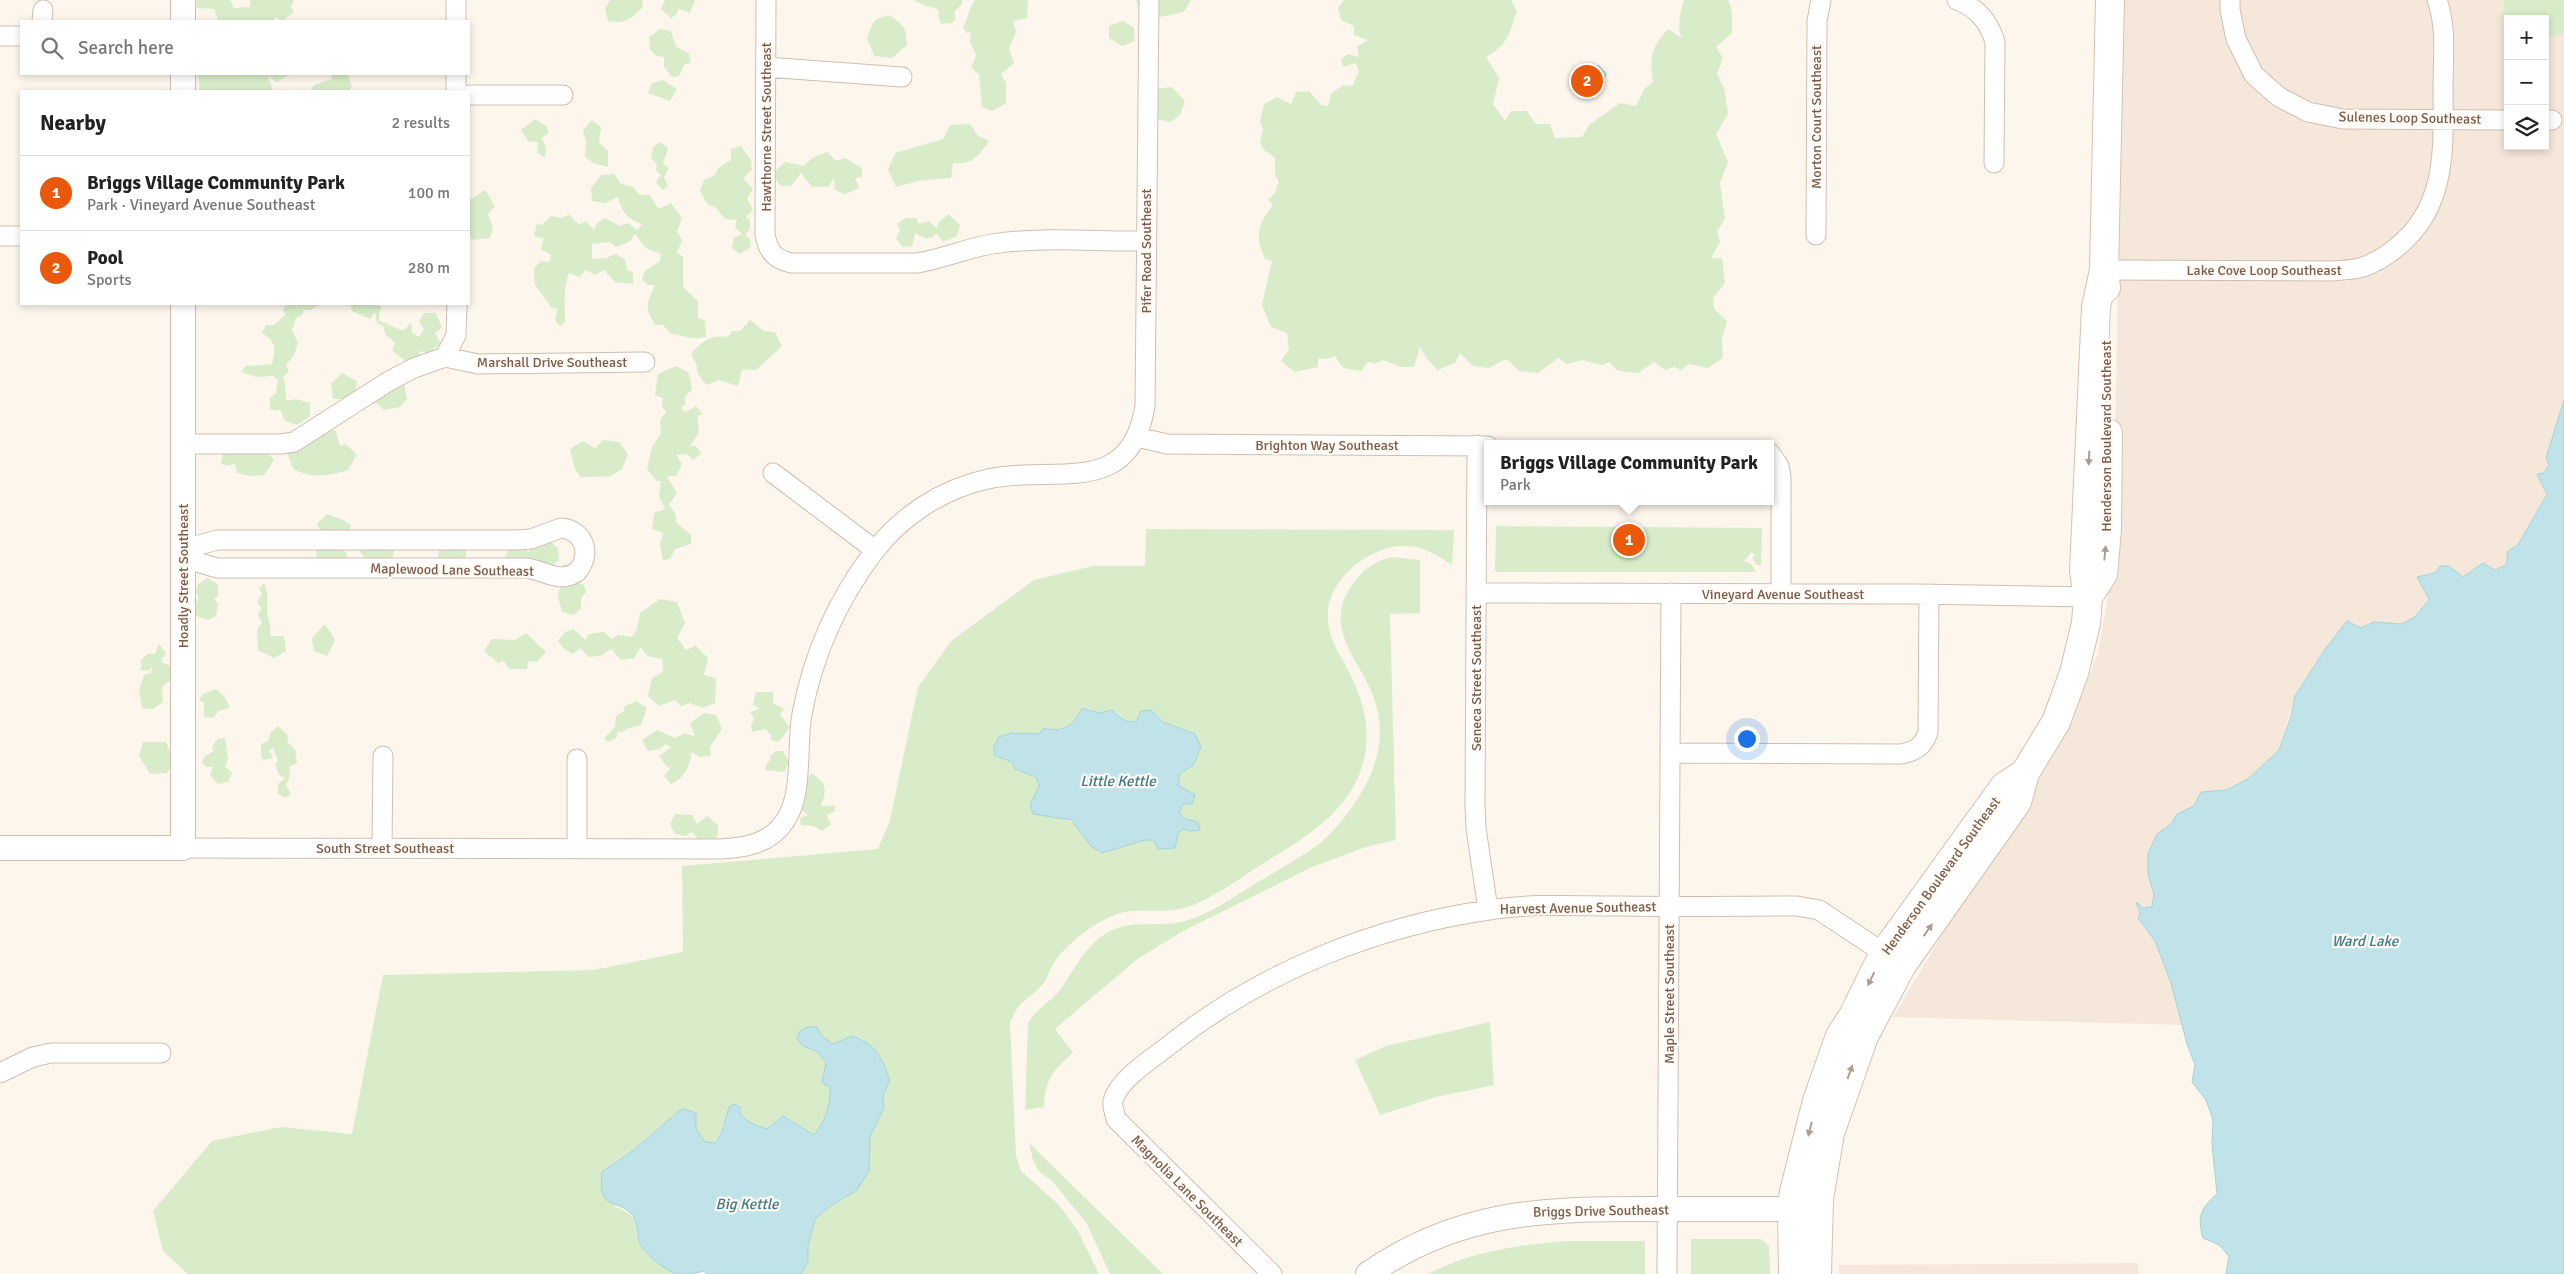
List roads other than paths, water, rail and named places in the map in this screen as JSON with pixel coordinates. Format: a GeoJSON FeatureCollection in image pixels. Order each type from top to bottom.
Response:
{"type":"FeatureCollection","features":[{"type":"Feature","properties":{"kind":"main road","name":"Henderson Boulevard Southeast"},"geometry":{"type":"LineString","coordinates":[[1793,1274],[1805,1212],[1840,1100],[1893,959],[2017,802],[2025,773],[2056,722],[2074,673],[2086,623],[2088,597],[2084,570],[2096,327],[2099,288],[2104,270],[2110,0]]}},
{"type":"Feature","properties":{"kind":"main road","name":"Henderson Boulevard Southeast"},"geometry":{"type":"LineString","coordinates":[[1805,1212],[1817,1274]]}},
{"type":"Feature","properties":{"kind":"street"},"geometry":{"type":"LineString","coordinates":[[183,0],[183,20]]}},
{"type":"Feature","properties":{"kind":"street"},"geometry":{"type":"LineString","coordinates":[[456,0],[456,20]]}},
{"type":"Feature","properties":{"kind":"street","name":"Hawthorne Street Southeast"},"geometry":{"type":"LineString","coordinates":[[766,0],[765,234],[771,253],[780,260],[791,263],[917,263],[935,260],[990,244],[1014,242],[1146,241]]}},
{"type":"Feature","properties":{"kind":"street","name":"Pifer Road Southeast"},"geometry":{"type":"LineString","coordinates":[[768,838],[784,823],[794,802],[801,722],[816,659],[837,610],[876,550],[908,517],[956,489],[1005,476],[1088,474],[1112,465],[1122,457],[1137,437],[1145,406],[1149,0]]}},
{"type":"Feature","properties":{"kind":"street","name":"Morton Court Southeast"},"geometry":{"type":"LineString","coordinates":[[1816,235],[1816,21],[1821,0]]}},
{"type":"Feature","properties":{"kind":"street"},"geometry":{"type":"LineString","coordinates":[[1958,0],[1968,4],[1980,14],[1990,26],[1995,42],[1994,163]]}},
{"type":"Feature","properties":{"kind":"street","name":"Sulenes Loop Southeast"},"geometry":{"type":"LineString","coordinates":[[2230,0],[2230,10],[2236,39],[2254,75],[2279,97],[2308,112],[2343,119],[2504,120]]}},
{"type":"Feature","properties":{"kind":"street","name":"Lake Cove Loop Southeast"},"geometry":{"type":"LineString","coordinates":[[2104,270],[2332,272],[2362,267],[2385,257],[2418,227],[2430,208],[2438,188],[2442,153],[2443,29],[2437,0]]}},
{"type":"Feature","properties":{"kind":"street"},"geometry":{"type":"LineString","coordinates":[[0,36],[20,36]]}},
{"type":"Feature","properties":{"kind":"street"},"geometry":{"type":"LineString","coordinates":[[766,67],[902,77]]}},
{"type":"Feature","properties":{"kind":"street"},"geometry":{"type":"LineString","coordinates":[[183,75],[183,90]]}},
{"type":"Feature","properties":{"kind":"street"},"geometry":{"type":"LineString","coordinates":[[456,75],[456,90]]}},
{"type":"Feature","properties":{"kind":"street"},"geometry":{"type":"LineString","coordinates":[[470,95],[563,95]]}},
{"type":"Feature","properties":{"kind":"street"},"geometry":{"type":"LineString","coordinates":[[0,236],[20,236]]}},
{"type":"Feature","properties":{"kind":"street","name":"Hoadly Street Southeast"},"geometry":{"type":"LineString","coordinates":[[183,305],[183,848]]}},
{"type":"Feature","properties":{"kind":"street"},"geometry":{"type":"LineString","coordinates":[[183,444],[281,444],[294,442],[389,381],[414,368],[445,357],[456,335],[457,305]]}},
{"type":"Feature","properties":{"kind":"street","name":"Marshall Drive Southeast"},"geometry":{"type":"LineString","coordinates":[[445,357],[478,364],[645,362]]}},
{"type":"Feature","properties":{"kind":"street","name":"Brighton Way Southeast"},"geometry":{"type":"LineString","coordinates":[[1137,437],[1167,444],[1482,446]]}},
{"type":"Feature","properties":{"kind":"street","name":"Seneca Street Southeast"},"geometry":{"type":"LineString","coordinates":[[1482,446],[1477,593],[1476,828],[1488,910]]}},
{"type":"Feature","properties":{"kind":"street"},"geometry":{"type":"LineString","coordinates":[[1774,459],[1779,466],[1781,477],[1781,593]]}},
{"type":"Feature","properties":{"kind":"street"},"geometry":{"type":"LineString","coordinates":[[773,473],[876,550]]}},
{"type":"Feature","properties":{"kind":"street","name":"Maplewood Lane Southeast"},"geometry":{"type":"LineString","coordinates":[[561,528],[571,530],[579,535],[586,550],[584,562],[577,572],[560,578],[526,568],[217,568],[200,563],[183,554],[199,545],[217,540],[518,540],[531,539],[561,528]]}},
{"type":"Feature","properties":{"kind":"street","name":"Vineyard Avenue Southeast"},"geometry":{"type":"LineString","coordinates":[[1477,593],[1781,593],[2088,597]]}},
{"type":"Feature","properties":{"kind":"street","name":"Maple Street Southeast"},"geometry":{"type":"LineString","coordinates":[[1668,1274],[1670,594]]}},
{"type":"Feature","properties":{"kind":"street"},"geometry":{"type":"LineString","coordinates":[[1670,753],[1901,754],[1915,751],[1924,744],[1928,733],[1929,594]]}},
{"type":"Feature","properties":{"kind":"street"},"geometry":{"type":"LineString","coordinates":[[382,848],[383,756]]}},
{"type":"Feature","properties":{"kind":"street"},"geometry":{"type":"LineString","coordinates":[[576,848],[577,759]]}},
{"type":"Feature","properties":{"kind":"street","name":"South Street Southeast"},"geometry":{"type":"LineString","coordinates":[[0,848],[741,848],[768,838]]}},
{"type":"Feature","properties":{"kind":"street","name":"Harvest Avenue Southeast"},"geometry":{"type":"LineString","coordinates":[[1112,1102],[1120,1086],[1189,1030],[1241,997],[1298,966],[1368,939],[1421,924],[1488,910],[1556,906],[1797,906],[1818,910],[1893,959]]}},
{"type":"Feature","properties":{"kind":"street"},"geometry":{"type":"LineString","coordinates":[[0,1073],[33,1057],[51,1053],[161,1053]]}},
{"type":"Feature","properties":{"kind":"street","name":"Magnolia Lane Southeast"},"geometry":{"type":"LineString","coordinates":[[1112,1102],[1116,1119],[1272,1274]]}},
{"type":"Feature","properties":{"kind":"street","name":"Briggs Drive Southeast"},"geometry":{"type":"LineString","coordinates":[[1368,1274],[1425,1242],[1477,1222],[1504,1216],[1570,1209],[1805,1212]]}},
{"type":"Feature","properties":{"kind":"water"},"geometry":{"type":"Polygon","coordinates":[[[1598,65],[1606,73],[1606,76],[1589,94],[1586,94],[1573,82],[1573,79],[1579,73],[1587,75],[1598,65]]]}},
{"type":"Feature","properties":{"kind":"water","name":"Ward Lake"},"geometry":{"type":"Polygon","coordinates":[[[2564,400],[2564,1274],[2226,1274],[2229,1256],[2219,1245],[2203,1238],[2200,1224],[2201,1213],[2217,1194],[2212,1144],[2213,1120],[2206,1100],[2192,1082],[2195,1065],[2187,1044],[2171,983],[2155,941],[2138,918],[2140,914],[2136,902],[2143,908],[2152,907],[2154,894],[2148,874],[2148,854],[2157,834],[2172,823],[2177,814],[2194,806],[2201,792],[2227,790],[2249,778],[2279,750],[2291,716],[2295,696],[2326,648],[2347,621],[2361,628],[2374,622],[2402,624],[2416,616],[2429,599],[2417,577],[2435,573],[2440,566],[2449,566],[2463,577],[2483,563],[2495,570],[2506,565],[2508,551],[2518,545],[2547,494],[2537,474],[2544,473],[2549,465],[2546,458],[2564,400]]]}},
{"type":"Feature","properties":{"kind":"water","name":"Little Kettle"},"geometry":{"type":"Polygon","coordinates":[[[1082,708],[1099,713],[1112,710],[1123,719],[1136,722],[1141,711],[1151,710],[1163,722],[1195,734],[1201,747],[1193,766],[1180,773],[1178,785],[1195,795],[1192,804],[1183,804],[1179,813],[1186,819],[1198,822],[1200,830],[1190,831],[1183,829],[1178,834],[1175,848],[1158,849],[1153,840],[1145,840],[1102,853],[1091,846],[1071,820],[1033,814],[1030,805],[1039,786],[1036,777],[1015,769],[1012,762],[994,755],[994,747],[999,737],[1011,733],[1039,734],[1044,728],[1057,730],[1067,727],[1082,708]]]}},
{"type":"Feature","properties":{"kind":"water","name":"Big Kettle"},"geometry":{"type":"Polygon","coordinates":[[[807,1027],[817,1027],[821,1035],[832,1044],[853,1036],[873,1048],[884,1064],[890,1080],[883,1096],[884,1108],[870,1137],[869,1171],[856,1191],[829,1207],[815,1219],[808,1246],[808,1261],[801,1274],[708,1274],[703,1271],[677,1274],[667,1270],[641,1246],[633,1216],[627,1210],[610,1203],[606,1199],[601,1185],[602,1172],[635,1149],[684,1109],[696,1113],[696,1129],[705,1142],[716,1143],[722,1132],[729,1107],[734,1104],[740,1107],[740,1114],[743,1117],[756,1125],[767,1129],[783,1116],[814,1135],[826,1113],[830,1087],[822,1083],[826,1063],[818,1052],[803,1046],[797,1039],[800,1031],[807,1027]]]}},
{"type":"Feature","properties":{"kind":"place","name":"Pool"},"geometry":{"type":"Point","coordinates":[1587,81]}},
{"type":"Feature","properties":{"kind":"place","name":"Briggs Village Community Park"},"geometry":{"type":"Point","coordinates":[1629,540]}}]}
